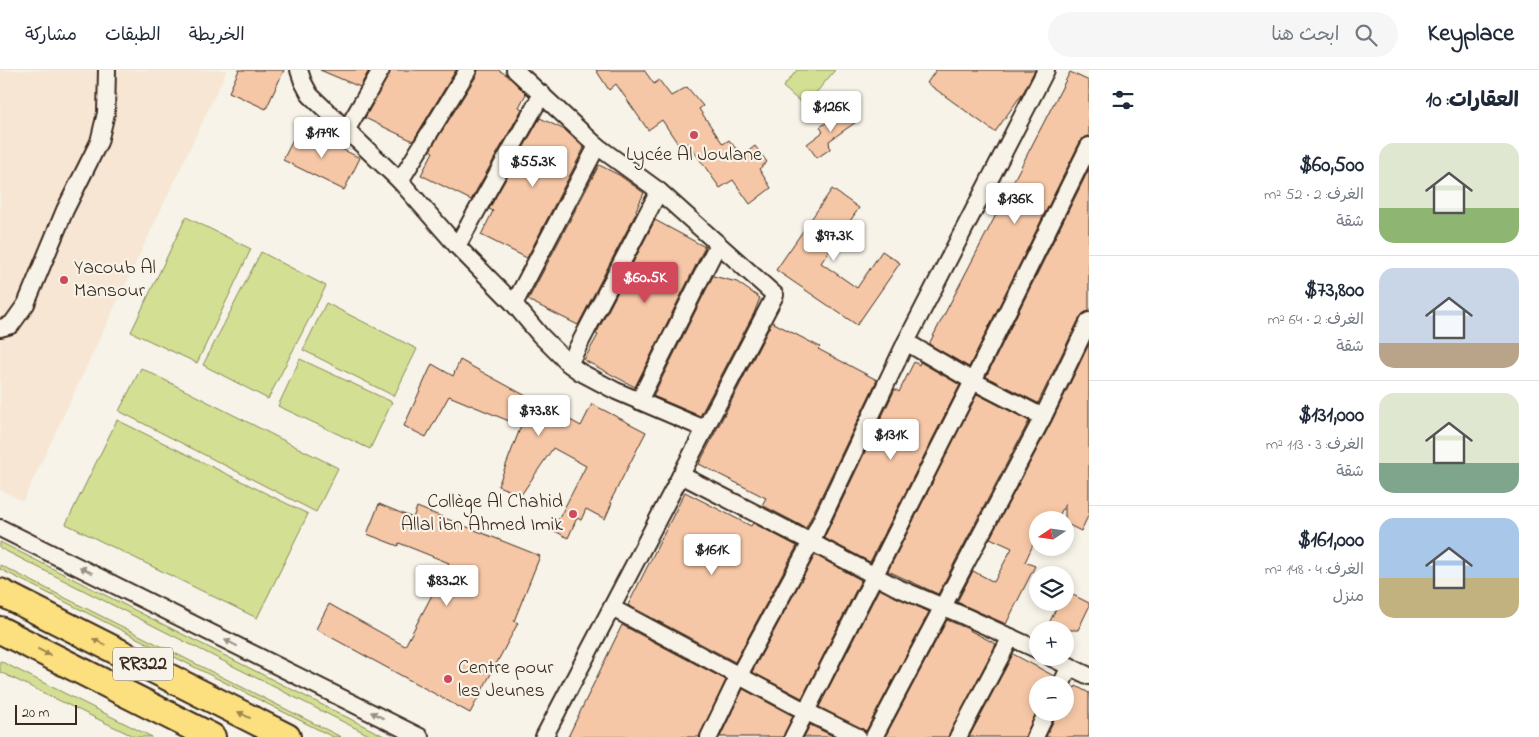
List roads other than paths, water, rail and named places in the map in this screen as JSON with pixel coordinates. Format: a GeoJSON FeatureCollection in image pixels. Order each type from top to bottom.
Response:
{"type":"FeatureCollection","features":[{"type":"Feature","properties":{"kind":"main road","name":"RR322"},"geometry":{"type":"LineString","coordinates":[[0,592],[287,737]]}},
{"type":"Feature","properties":{"kind":"main road","name":"RR322"},"geometry":{"type":"LineString","coordinates":[[0,630],[212,737]]}},
{"type":"Feature","properties":{"kind":"street"},"geometry":{"type":"LineString","coordinates":[[0,328],[11,325],[26,304],[65,210],[99,142],[106,113],[107,70]]}},
{"type":"Feature","properties":{"kind":"street"},"geometry":{"type":"LineString","coordinates":[[300,70],[303,82],[310,95],[400,181],[457,246],[514,304],[540,336],[569,364],[595,380],[705,430]]}},
{"type":"Feature","properties":{"kind":"street"},"geometry":{"type":"LineString","coordinates":[[347,129],[381,70]]}},
{"type":"Feature","properties":{"kind":"street"},"geometry":{"type":"LineString","coordinates":[[400,181],[468,70]]}},
{"type":"Feature","properties":{"kind":"street"},"geometry":{"type":"LineString","coordinates":[[515,70],[598,146],[659,191],[775,295],[544,737]]}},
{"type":"Feature","properties":{"kind":"street"},"geometry":{"type":"LineString","coordinates":[[709,737],[739,675],[811,542],[906,342],[1046,70]]}},
{"type":"Feature","properties":{"kind":"street"},"geometry":{"type":"LineString","coordinates":[[457,246],[542,94]]}},
{"type":"Feature","properties":{"kind":"street"},"geometry":{"type":"LineString","coordinates":[[514,304],[598,146]]}},
{"type":"Feature","properties":{"kind":"street"},"geometry":{"type":"LineString","coordinates":[[792,737],[973,381],[1089,146]]}},
{"type":"Feature","properties":{"kind":"street"},"geometry":{"type":"LineString","coordinates":[[569,364],[659,191]]}},
{"type":"Feature","properties":{"kind":"street"},"geometry":{"type":"LineString","coordinates":[[639,401],[718,244]]}},
{"type":"Feature","properties":{"kind":"street"},"geometry":{"type":"LineString","coordinates":[[874,737],[1043,417],[1089,321]]}},
{"type":"Feature","properties":{"kind":"street"},"geometry":{"type":"LineString","coordinates":[[906,342],[973,381],[1043,417]]}},
{"type":"Feature","properties":{"kind":"street"},"geometry":{"type":"LineString","coordinates":[[681,476],[811,542],[874,577],[1029,646]]}},
{"type":"Feature","properties":{"kind":"street"},"geometry":{"type":"LineString","coordinates":[[0,528],[420,737]]}},
{"type":"Feature","properties":{"kind":"street"},"geometry":{"type":"LineString","coordinates":[[612,608],[805,711],[858,737]]}},
{"type":"Feature","properties":{"kind":"street"},"geometry":{"type":"LineString","coordinates":[[958,737],[1011,637]]}},
{"type":"Feature","properties":{"kind":"street"},"geometry":{"type":"LineString","coordinates":[[1065,676],[1070,666],[1089,676]]}},
{"type":"Feature","properties":{"kind":"street"},"geometry":{"type":"LineString","coordinates":[[1035,737],[1043,721]]}},
{"type":"Feature","properties":{"kind":"place","name":"Lycée Al Joulane"},"geometry":{"type":"Point","coordinates":[694,135]}},
{"type":"Feature","properties":{"kind":"place","name":"Yacoub Al Mansour"},"geometry":{"type":"Point","coordinates":[64,280]}},
{"type":"Feature","properties":{"kind":"place","name":"Collège Al Chahid Allal ibn Ahmed Imik"},"geometry":{"type":"Point","coordinates":[573,514]}},
{"type":"Feature","properties":{"kind":"place","name":"Centre pour les Jeunes"},"geometry":{"type":"Point","coordinates":[448,679]}}]}
